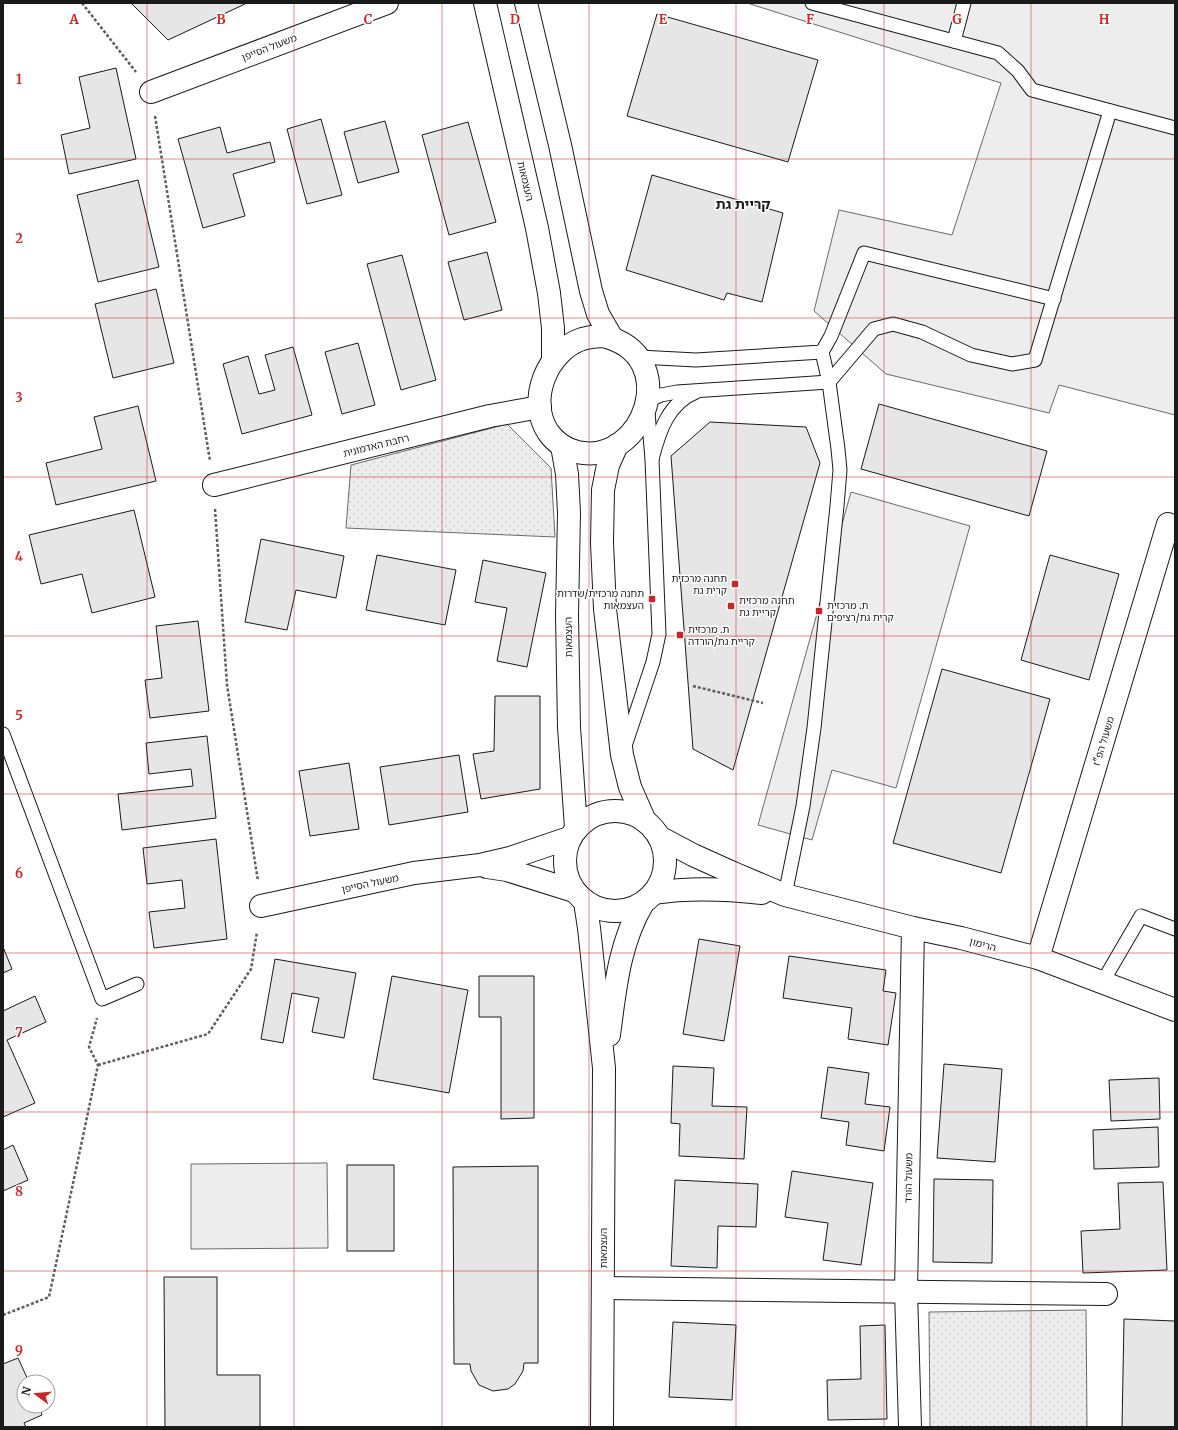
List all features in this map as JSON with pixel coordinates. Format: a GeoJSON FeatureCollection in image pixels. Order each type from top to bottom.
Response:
{"type":"FeatureCollection","features":[{"type":"Feature","properties":{"kind":"street","name":"משעול הסייפן"},"geometry":{"type":"LineString","coordinates":[[151,92],[387,3]]}},
{"type":"Feature","properties":{"kind":"street","name":"העצמאות"},"geometry":{"type":"LineString","coordinates":[[485,3],[537,228],[550,300],[553,328],[553,361]]}},
{"type":"Feature","properties":{"kind":"street"},"geometry":{"type":"LineString","coordinates":[[526,3],[560,145],[591,291],[598,314],[612,338]]}},
{"type":"Feature","properties":{"kind":"street"},"geometry":{"type":"LineString","coordinates":[[592,336],[612,338],[627,346],[639,357],[647,374],[649,387],[647,401],[640,420],[628,437],[618,445],[598,454],[578,452],[562,446],[552,439],[542,420],[540,407],[542,384],[553,361],[570,345],[581,339],[592,336]]}},
{"type":"Feature","properties":{"kind":"street","name":"רחבת האדמונית"},"geometry":{"type":"LineString","coordinates":[[214,486],[490,416],[540,407]]}},
{"type":"Feature","properties":{"kind":"street"},"geometry":{"type":"LineString","coordinates":[[618,445],[608,465],[603,490],[602,543],[605,609],[622,755],[630,787],[644,819]]}},
{"type":"Feature","properties":{"kind":"street","name":"העצמאות"},"geometry":{"type":"LineString","coordinates":[[562,446],[568,482],[569,513],[567,615],[573,833]]}},
{"type":"Feature","properties":{"kind":"street","name":"משעול הפ\"ז"},"geometry":{"type":"LineString","coordinates":[[1038,958],[1168,524]]}},
{"type":"Feature","properties":{"kind":"street"},"geometry":{"type":"LineString","coordinates":[[616,810],[630,812],[644,819],[654,828],[661,838],[665,852],[665,867],[662,880],[649,898],[629,910],[613,912],[598,909],[579,896],[568,879],[564,865],[565,851],[573,833],[587,818],[601,812],[616,810]]}},
{"type":"Feature","properties":{"kind":"street","name":"משעול הסייפן"},"geometry":{"type":"LineString","coordinates":[[262,906],[414,873],[480,865],[510,858],[573,833]]}},
{"type":"Feature","properties":{"kind":"street","name":"הרימון"},"geometry":{"type":"LineString","coordinates":[[661,838],[700,858],[785,895]]}},
{"type":"Feature","properties":{"kind":"street","name":"משעול הסייפן"},"geometry":{"type":"LineString","coordinates":[[480,865],[508,870],[579,896]]}},
{"type":"Feature","properties":{"kind":"street","name":"הרימון"},"geometry":{"type":"LineString","coordinates":[[649,898],[678,889],[736,890],[785,895],[1038,958],[1175,1010]]}},
{"type":"Feature","properties":{"kind":"street","name":"העצמאות"},"geometry":{"type":"LineString","coordinates":[[579,896],[589,928],[604,1068],[602,1427]]}},
{"type":"Feature","properties":{"kind":"street","name":"העצמאות"},"geometry":{"type":"LineString","coordinates":[[604,1068],[616,981],[627,936],[635,916],[649,898]]}},
{"type":"Feature","properties":{"kind":"street","name":"משעול הורד"},"geometry":{"type":"LineString","coordinates":[[910,1427],[906,1291],[913,928]]}},
{"type":"Feature","properties":{"kind":"street"},"geometry":{"type":"LineString","coordinates":[[603,1288],[1106,1294]]}},
{"type":"Feature","properties":{"kind":"lane"},"geometry":{"type":"LineString","coordinates":[[812,3],[998,53],[1018,70],[1032,90],[1175,128]]}},
{"type":"Feature","properties":{"kind":"lane"},"geometry":{"type":"LineString","coordinates":[[954,41],[964,3]]}},
{"type":"Feature","properties":{"kind":"lane"},"geometry":{"type":"LineString","coordinates":[[622,755],[653,662],[659,634],[652,459],[647,401],[661,395],[671,393],[829,382],[874,329],[893,324],[922,332],[970,355],[1012,364],[1036,360],[1110,111]]}},
{"type":"Feature","properties":{"kind":"lane"},"geometry":{"type":"LineString","coordinates":[[785,895],[803,806],[809,767],[828,597],[840,470],[829,382],[822,352],[831,336],[864,253],[1054,299]]}},
{"type":"Feature","properties":{"kind":"lane"},"geometry":{"type":"LineString","coordinates":[[639,357],[696,360],[822,352]]}},
{"type":"Feature","properties":{"kind":"lane"},"geometry":{"type":"LineString","coordinates":[[652,459],[657,439],[666,417],[690,394],[701,390]]}},
{"type":"Feature","properties":{"kind":"lane"},"geometry":{"type":"LineString","coordinates":[[3,734],[102,998],[137,984]]}},
{"type":"Feature","properties":{"kind":"lane"},"geometry":{"type":"LineString","coordinates":[[1102,982],[1141,916],[1175,929]]}},
{"type":"Feature","properties":{"kind":"path"},"geometry":{"type":"LineString","coordinates":[[82,3],[151,92],[214,486],[227,685],[262,906],[251,968],[208,1034],[98,1065]]}},
{"type":"Feature","properties":{"kind":"path"},"geometry":{"type":"LineString","coordinates":[[693,686],[763,703]]}},
{"type":"Feature","properties":{"kind":"path"},"geometry":{"type":"LineString","coordinates":[[3,1315],[49,1297],[98,1065],[89,1047],[102,998]]}},
{"type":"Feature","properties":{"kind":"shaded area"},"geometry":{"type":"Polygon","coordinates":[[[747,3],[1175,3],[1175,415],[1059,385],[1049,413],[886,374],[814,311],[839,210],[952,235],[1001,83],[747,3]]]}},
{"type":"Feature","properties":{"kind":"shaded area"},"geometry":{"type":"Polygon","coordinates":[[[507,424],[551,468],[555,537],[346,528],[351,465],[507,424]]]}},
{"type":"Feature","properties":{"kind":"shaded area"},"geometry":{"type":"Polygon","coordinates":[[[851,492],[970,526],[896,788],[832,770],[812,840],[758,825],[851,492]]]}},
{"type":"Feature","properties":{"kind":"shaded area"},"geometry":{"type":"Polygon","coordinates":[[[327,1163],[328,1248],[191,1249],[191,1164],[327,1163]]]}},
{"type":"Feature","properties":{"kind":"shaded area"},"geometry":{"type":"Polygon","coordinates":[[[1086,1310],[1087,1427],[930,1427],[929,1312],[1086,1310]]]}},
{"type":"Feature","properties":{"kind":"building"},"geometry":{"type":"Polygon","coordinates":[[[131,3],[244,3],[245,4],[168,40],[131,3]]]}},
{"type":"Feature","properties":{"kind":"building"},"geometry":{"type":"Polygon","coordinates":[[[657,14],[818,60],[788,162],[627,116],[657,14]]]}},
{"type":"Feature","properties":{"kind":"building"},"geometry":{"type":"Polygon","coordinates":[[[116,68],[136,159],[69,174],[61,135],[90,128],[79,77],[116,68]]]}},
{"type":"Feature","properties":{"kind":"building"},"geometry":{"type":"Polygon","coordinates":[[[321,119],[342,195],[307,204],[287,129],[321,119]]]}},
{"type":"Feature","properties":{"kind":"building"},"geometry":{"type":"Polygon","coordinates":[[[385,121],[399,172],[358,183],[344,132],[385,121]]]}},
{"type":"Feature","properties":{"kind":"building"},"geometry":{"type":"Polygon","coordinates":[[[468,122],[496,222],[449,235],[422,135],[468,122]]]}},
{"type":"Feature","properties":{"kind":"building"},"geometry":{"type":"Polygon","coordinates":[[[220,127],[227,153],[270,142],[275,162],[233,174],[245,216],[203,228],[178,139],[220,127]]]}},
{"type":"Feature","properties":{"kind":"building"},"geometry":{"type":"Polygon","coordinates":[[[652,175],[783,213],[762,302],[727,293],[724,300],[626,270],[652,175]]]}},
{"type":"Feature","properties":{"kind":"building"},"geometry":{"type":"Polygon","coordinates":[[[138,180],[159,267],[98,282],[77,195],[138,180]]]}},
{"type":"Feature","properties":{"kind":"building"},"geometry":{"type":"Polygon","coordinates":[[[487,252],[502,310],[464,320],[448,262],[487,252]]]}},
{"type":"Feature","properties":{"kind":"building"},"geometry":{"type":"Polygon","coordinates":[[[402,255],[436,380],[401,390],[367,264],[402,255]]]}},
{"type":"Feature","properties":{"kind":"building"},"geometry":{"type":"Polygon","coordinates":[[[156,289],[174,363],[113,378],[95,304],[156,289]]]}},
{"type":"Feature","properties":{"kind":"building"},"geometry":{"type":"Polygon","coordinates":[[[358,343],[375,405],[342,414],[325,352],[358,343]]]}},
{"type":"Feature","properties":{"kind":"building"},"geometry":{"type":"Polygon","coordinates":[[[293,347],[312,415],[242,434],[223,364],[248,356],[259,394],[275,390],[265,355],[293,347]]]}},
{"type":"Feature","properties":{"kind":"building"},"geometry":{"type":"Polygon","coordinates":[[[879,404],[1047,451],[1029,516],[861,469],[879,404]]]}},
{"type":"Feature","properties":{"kind":"building"},"geometry":{"type":"Polygon","coordinates":[[[138,406],[156,481],[56,505],[46,463],[102,449],[94,417],[138,406]]]}},
{"type":"Feature","properties":{"kind":"building","name":"תחנה מרכזית קריית גת"},"geometry":{"type":"Polygon","coordinates":[[[710,422],[806,427],[820,463],[733,770],[693,749],[671,456],[710,422]]]}},
{"type":"Feature","properties":{"kind":"building"},"geometry":{"type":"Polygon","coordinates":[[[134,510],[155,597],[92,613],[82,574],[41,584],[29,535],[134,510]]]}},
{"type":"Feature","properties":{"kind":"building"},"geometry":{"type":"Polygon","coordinates":[[[261,539],[344,556],[336,598],[296,590],[287,630],[245,622],[261,539]]]}},
{"type":"Feature","properties":{"kind":"building"},"geometry":{"type":"Polygon","coordinates":[[[377,555],[456,570],[445,625],[366,610],[377,555]]]}},
{"type":"Feature","properties":{"kind":"building"},"geometry":{"type":"Polygon","coordinates":[[[1050,555],[1119,574],[1089,680],[1021,660],[1050,555]]]}},
{"type":"Feature","properties":{"kind":"building"},"geometry":{"type":"Polygon","coordinates":[[[483,560],[546,573],[527,667],[497,661],[507,608],[475,602],[483,560]]]}},
{"type":"Feature","properties":{"kind":"building"},"geometry":{"type":"Polygon","coordinates":[[[198,621],[209,711],[150,718],[145,680],[162,678],[156,626],[198,621]]]}},
{"type":"Feature","properties":{"kind":"building"},"geometry":{"type":"Polygon","coordinates":[[[942,669],[1050,699],[1001,873],[893,843],[942,669]]]}},
{"type":"Feature","properties":{"kind":"building"},"geometry":{"type":"Polygon","coordinates":[[[495,696],[540,696],[540,789],[481,799],[473,754],[494,751],[495,696]]]}},
{"type":"Feature","properties":{"kind":"building"},"geometry":{"type":"Polygon","coordinates":[[[207,736],[216,818],[122,830],[118,794],[193,786],[191,769],[149,774],[146,743],[207,736]]]}},
{"type":"Feature","properties":{"kind":"building"},"geometry":{"type":"Polygon","coordinates":[[[459,755],[468,812],[389,825],[380,767],[459,755]]]}},
{"type":"Feature","properties":{"kind":"building"},"geometry":{"type":"Polygon","coordinates":[[[349,763],[359,829],[310,836],[299,771],[349,763]]]}},
{"type":"Feature","properties":{"kind":"building"},"geometry":{"type":"Polygon","coordinates":[[[216,839],[227,939],[154,948],[149,912],[185,908],[182,880],[147,884],[143,848],[216,839]]]}},
{"type":"Feature","properties":{"kind":"building"},"geometry":{"type":"Polygon","coordinates":[[[699,939],[740,946],[724,1041],[683,1034],[699,939]]]}},
{"type":"Feature","properties":{"kind":"building"},"geometry":{"type":"Polygon","coordinates":[[[3,947],[12,969],[3,973],[3,947]]]}},
{"type":"Feature","properties":{"kind":"building"},"geometry":{"type":"Polygon","coordinates":[[[789,956],[886,970],[883,991],[896,993],[888,1045],[848,1039],[852,1008],[783,998],[789,956]]]}},
{"type":"Feature","properties":{"kind":"building"},"geometry":{"type":"Polygon","coordinates":[[[275,959],[356,973],[344,1038],[312,1032],[319,998],[292,993],[283,1043],[261,1039],[275,959]]]}},
{"type":"Feature","properties":{"kind":"building"},"geometry":{"type":"Polygon","coordinates":[[[392,976],[468,990],[449,1093],[373,1079],[392,976]]]}},
{"type":"Feature","properties":{"kind":"building"},"geometry":{"type":"Polygon","coordinates":[[[479,976],[534,976],[534,1118],[501,1119],[501,1017],[479,1017],[479,976]]]}},
{"type":"Feature","properties":{"kind":"building"},"geometry":{"type":"Polygon","coordinates":[[[35,996],[46,1022],[7,1040],[35,1103],[3,1117],[3,1011],[35,996]]]}},
{"type":"Feature","properties":{"kind":"building"},"geometry":{"type":"Polygon","coordinates":[[[944,1064],[1002,1069],[995,1162],[937,1158],[944,1064]]]}},
{"type":"Feature","properties":{"kind":"building"},"geometry":{"type":"Polygon","coordinates":[[[673,1066],[714,1068],[712,1106],[747,1107],[744,1159],[679,1156],[680,1124],[671,1123],[673,1066]]]}},
{"type":"Feature","properties":{"kind":"building"},"geometry":{"type":"Polygon","coordinates":[[[828,1067],[869,1073],[865,1104],[890,1107],[884,1151],[846,1145],[849,1122],[821,1118],[828,1067]]]}},
{"type":"Feature","properties":{"kind":"building"},"geometry":{"type":"Polygon","coordinates":[[[1159,1078],[1160,1119],[1111,1121],[1109,1080],[1159,1078]]]}},
{"type":"Feature","properties":{"kind":"building"},"geometry":{"type":"Polygon","coordinates":[[[1158,1127],[1159,1167],[1094,1169],[1093,1130],[1158,1127]]]}},
{"type":"Feature","properties":{"kind":"building"},"geometry":{"type":"Polygon","coordinates":[[[13,1145],[28,1180],[3,1191],[3,1150],[13,1145]]]}},
{"type":"Feature","properties":{"kind":"building"},"geometry":{"type":"Polygon","coordinates":[[[347,1165],[394,1165],[394,1251],[347,1251],[347,1165]]]}},
{"type":"Feature","properties":{"kind":"building"},"geometry":{"type":"Polygon","coordinates":[[[538,1166],[538,1363],[524,1363],[523,1371],[515,1384],[508,1389],[493,1391],[479,1385],[471,1371],[470,1364],[454,1364],[453,1167],[538,1166]]]}},
{"type":"Feature","properties":{"kind":"building"},"geometry":{"type":"Polygon","coordinates":[[[792,1171],[873,1183],[861,1265],[823,1260],[828,1223],[785,1217],[792,1171]]]}},
{"type":"Feature","properties":{"kind":"building"},"geometry":{"type":"Polygon","coordinates":[[[934,1179],[993,1180],[992,1263],[933,1262],[934,1179]]]}},
{"type":"Feature","properties":{"kind":"building"},"geometry":{"type":"Polygon","coordinates":[[[675,1180],[758,1184],[756,1227],[718,1226],[717,1268],[671,1266],[675,1180]]]}},
{"type":"Feature","properties":{"kind":"building"},"geometry":{"type":"Polygon","coordinates":[[[1163,1182],[1167,1270],[1083,1273],[1081,1231],[1120,1229],[1118,1183],[1163,1182]]]}},
{"type":"Feature","properties":{"kind":"building"},"geometry":{"type":"Polygon","coordinates":[[[164,1277],[217,1277],[217,1375],[260,1375],[260,1427],[165,1427],[164,1277]]]}},
{"type":"Feature","properties":{"kind":"building"},"geometry":{"type":"Polygon","coordinates":[[[1124,1319],[1175,1321],[1175,1427],[1122,1427],[1124,1319]]]}},
{"type":"Feature","properties":{"kind":"building"},"geometry":{"type":"Polygon","coordinates":[[[673,1322],[736,1325],[732,1400],[669,1397],[673,1322]]]}},
{"type":"Feature","properties":{"kind":"building"},"geometry":{"type":"Polygon","coordinates":[[[885,1325],[887,1419],[828,1420],[827,1380],[861,1379],[860,1326],[885,1325]]]}},
{"type":"Feature","properties":{"kind":"building"},"geometry":{"type":"Polygon","coordinates":[[[18,1358],[25,1374],[16,1374],[16,1414],[42,1414],[24,1423],[26,1427],[3,1427],[3,1364],[18,1358]]]}},
{"type":"Feature","properties":{"kind":"place","name":"תחנה מרכזית קרית גת"},"geometry":{"type":"Point","coordinates":[735,584]}},
{"type":"Feature","properties":{"kind":"place","name":"תחנה מרכזית/שדרות העצמאות"},"geometry":{"type":"Point","coordinates":[652,599]}},
{"type":"Feature","properties":{"kind":"place","name":"תחנה מרכזית קריית גת"},"geometry":{"type":"Point","coordinates":[731,606]}},
{"type":"Feature","properties":{"kind":"place","name":"ת. מרכזית קרית גת/רציפים"},"geometry":{"type":"Point","coordinates":[819,611]}},
{"type":"Feature","properties":{"kind":"place","name":"ת. מרכזית קריית גת/הורדה"},"geometry":{"type":"Point","coordinates":[680,635]}},
{"type":"Feature","properties":{"kind":"district","name":"קריית גת"},"geometry":{"type":"Point","coordinates":[743,204]}}]}
